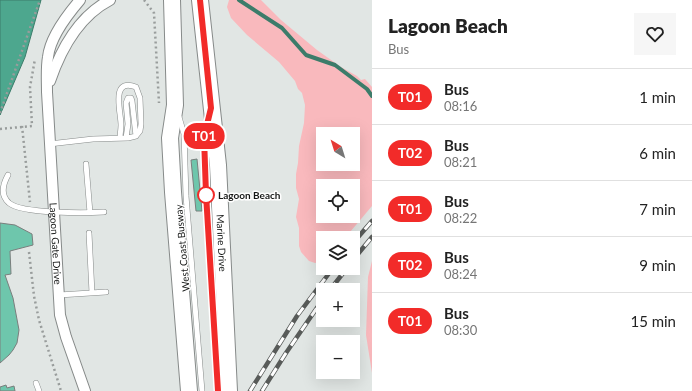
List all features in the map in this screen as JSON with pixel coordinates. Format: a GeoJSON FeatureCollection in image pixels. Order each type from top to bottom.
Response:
{"type":"FeatureCollection","features":[{"type":"Feature","properties":{"kind":"main road"},"geometry":{"type":"LineString","coordinates":[[172,0],[175,105],[170,138],[189,391]]}},
{"type":"Feature","properties":{"kind":"main road","name":"Marine Drive"},"geometry":{"type":"LineString","coordinates":[[200,0],[218,172],[225,391]]}},
{"type":"Feature","properties":{"kind":"street","name":"Lagoon Gate Drive"},"geometry":{"type":"LineString","coordinates":[[80,0],[67,15],[56,33],[48,56],[47,92],[60,315],[85,391]]}},
{"type":"Feature","properties":{"kind":"street","name":"Lagoon Gate Drive"},"geometry":{"type":"LineString","coordinates":[[47,92],[57,62],[67,42],[78,27],[91,14],[110,0]]}},
{"type":"Feature","properties":{"kind":"lane"},"geometry":{"type":"LineString","coordinates":[[49,144],[133,138],[136,136],[140,131],[141,124],[140,98],[136,87],[132,86],[122,88],[119,91],[118,96],[123,138]]}},
{"type":"Feature","properties":{"kind":"lane"},"geometry":{"type":"LineString","coordinates":[[123,138],[128,124],[126,103],[128,98],[132,101],[136,136]]}},
{"type":"Feature","properties":{"kind":"lane","name":"West Coast Busway"},"geometry":{"type":"LineString","coordinates":[[175,105],[184,134],[186,196],[202,391]]}},
{"type":"Feature","properties":{"kind":"lane"},"geometry":{"type":"LineString","coordinates":[[86,164],[90,213]]}},
{"type":"Feature","properties":{"kind":"lane"},"geometry":{"type":"LineString","coordinates":[[8,175],[2,188],[9,203],[17,207],[54,212],[104,212]]}},
{"type":"Feature","properties":{"kind":"lane"},"geometry":{"type":"LineString","coordinates":[[90,234],[92,293]]}},
{"type":"Feature","properties":{"kind":"lane"},"geometry":{"type":"LineString","coordinates":[[59,295],[106,292]]}},
{"type":"Feature","properties":{"kind":"lane"},"geometry":{"type":"LineString","coordinates":[[36,383],[38,391]]}},
{"type":"Feature","properties":{"kind":"path"},"geometry":{"type":"LineString","coordinates":[[0,114],[40,0]]}},
{"type":"Feature","properties":{"kind":"path"},"geometry":{"type":"LineString","coordinates":[[22,126],[31,209]]}},
{"type":"Feature","properties":{"kind":"path"},"geometry":{"type":"LineString","coordinates":[[29,252],[34,296],[39,320],[62,391]]}},
{"type":"Feature","properties":{"kind":"shaded area"},"geometry":{"type":"Polygon","coordinates":[[[0,0],[41,0],[25,57],[0,115],[0,0]]]}},
{"type":"Feature","properties":{"kind":"shaded area"},"geometry":{"type":"Polygon","coordinates":[[[229,0],[261,0],[281,20],[317,50],[361,80],[365,79],[372,87],[372,206],[360,220],[360,179],[316,179],[316,223],[358,223],[351,231],[316,231],[316,263],[309,261],[301,252],[299,246],[299,228],[296,217],[299,199],[296,188],[296,174],[299,146],[304,123],[305,105],[302,93],[298,89],[295,81],[279,62],[247,35],[231,18],[227,7],[229,0]]]}},
{"type":"Feature","properties":{"kind":"shaded area"},"geometry":{"type":"Polygon","coordinates":[[[372,261],[372,373],[366,335],[368,277],[372,261]]]}},
{"type":"Feature","properties":{"kind":"building","name":"Lagoon Beach"},"geometry":{"type":"Polygon","coordinates":[[[197,159],[202,211],[196,211],[191,160],[197,159]]]}},
{"type":"Feature","properties":{"kind":"building"},"geometry":{"type":"Polygon","coordinates":[[[0,223],[15,225],[32,234],[33,245],[10,251],[11,274],[5,275],[13,298],[19,330],[17,343],[13,350],[0,363],[0,223]]]}},
{"type":"Feature","properties":{"kind":"building"},"geometry":{"type":"Polygon","coordinates":[[[6,385],[7,388],[14,386],[15,391],[0,391],[0,387],[6,385]]]}},
{"type":"Feature","properties":{"kind":"waterway"},"geometry":{"type":"LineString","coordinates":[[239,0],[282,28],[306,55],[335,65],[367,89],[372,96]]}},
{"type":"Feature","properties":{"kind":"railway"},"geometry":{"type":"LineString","coordinates":[[360,235],[372,221]]}},
{"type":"Feature","properties":{"kind":"railway"},"geometry":{"type":"LineString","coordinates":[[360,252],[372,237]]}},
{"type":"Feature","properties":{"kind":"railway"},"geometry":{"type":"LineString","coordinates":[[250,391],[297,316],[328,275]]}},
{"type":"Feature","properties":{"kind":"railway"},"geometry":{"type":"LineString","coordinates":[[335,283],[342,275]]}},
{"type":"Feature","properties":{"kind":"railway"},"geometry":{"type":"LineString","coordinates":[[262,391],[316,309]]}},
{"type":"Feature","properties":{"kind":"bus line","name":"T01"},"geometry":{"type":"LineString","coordinates":[[200,0],[211,108],[204,137],[218,391]]}},
{"type":"Feature","properties":{"kind":"place","name":"Lagoon Beach"},"geometry":{"type":"Point","coordinates":[206,195]}}]}
